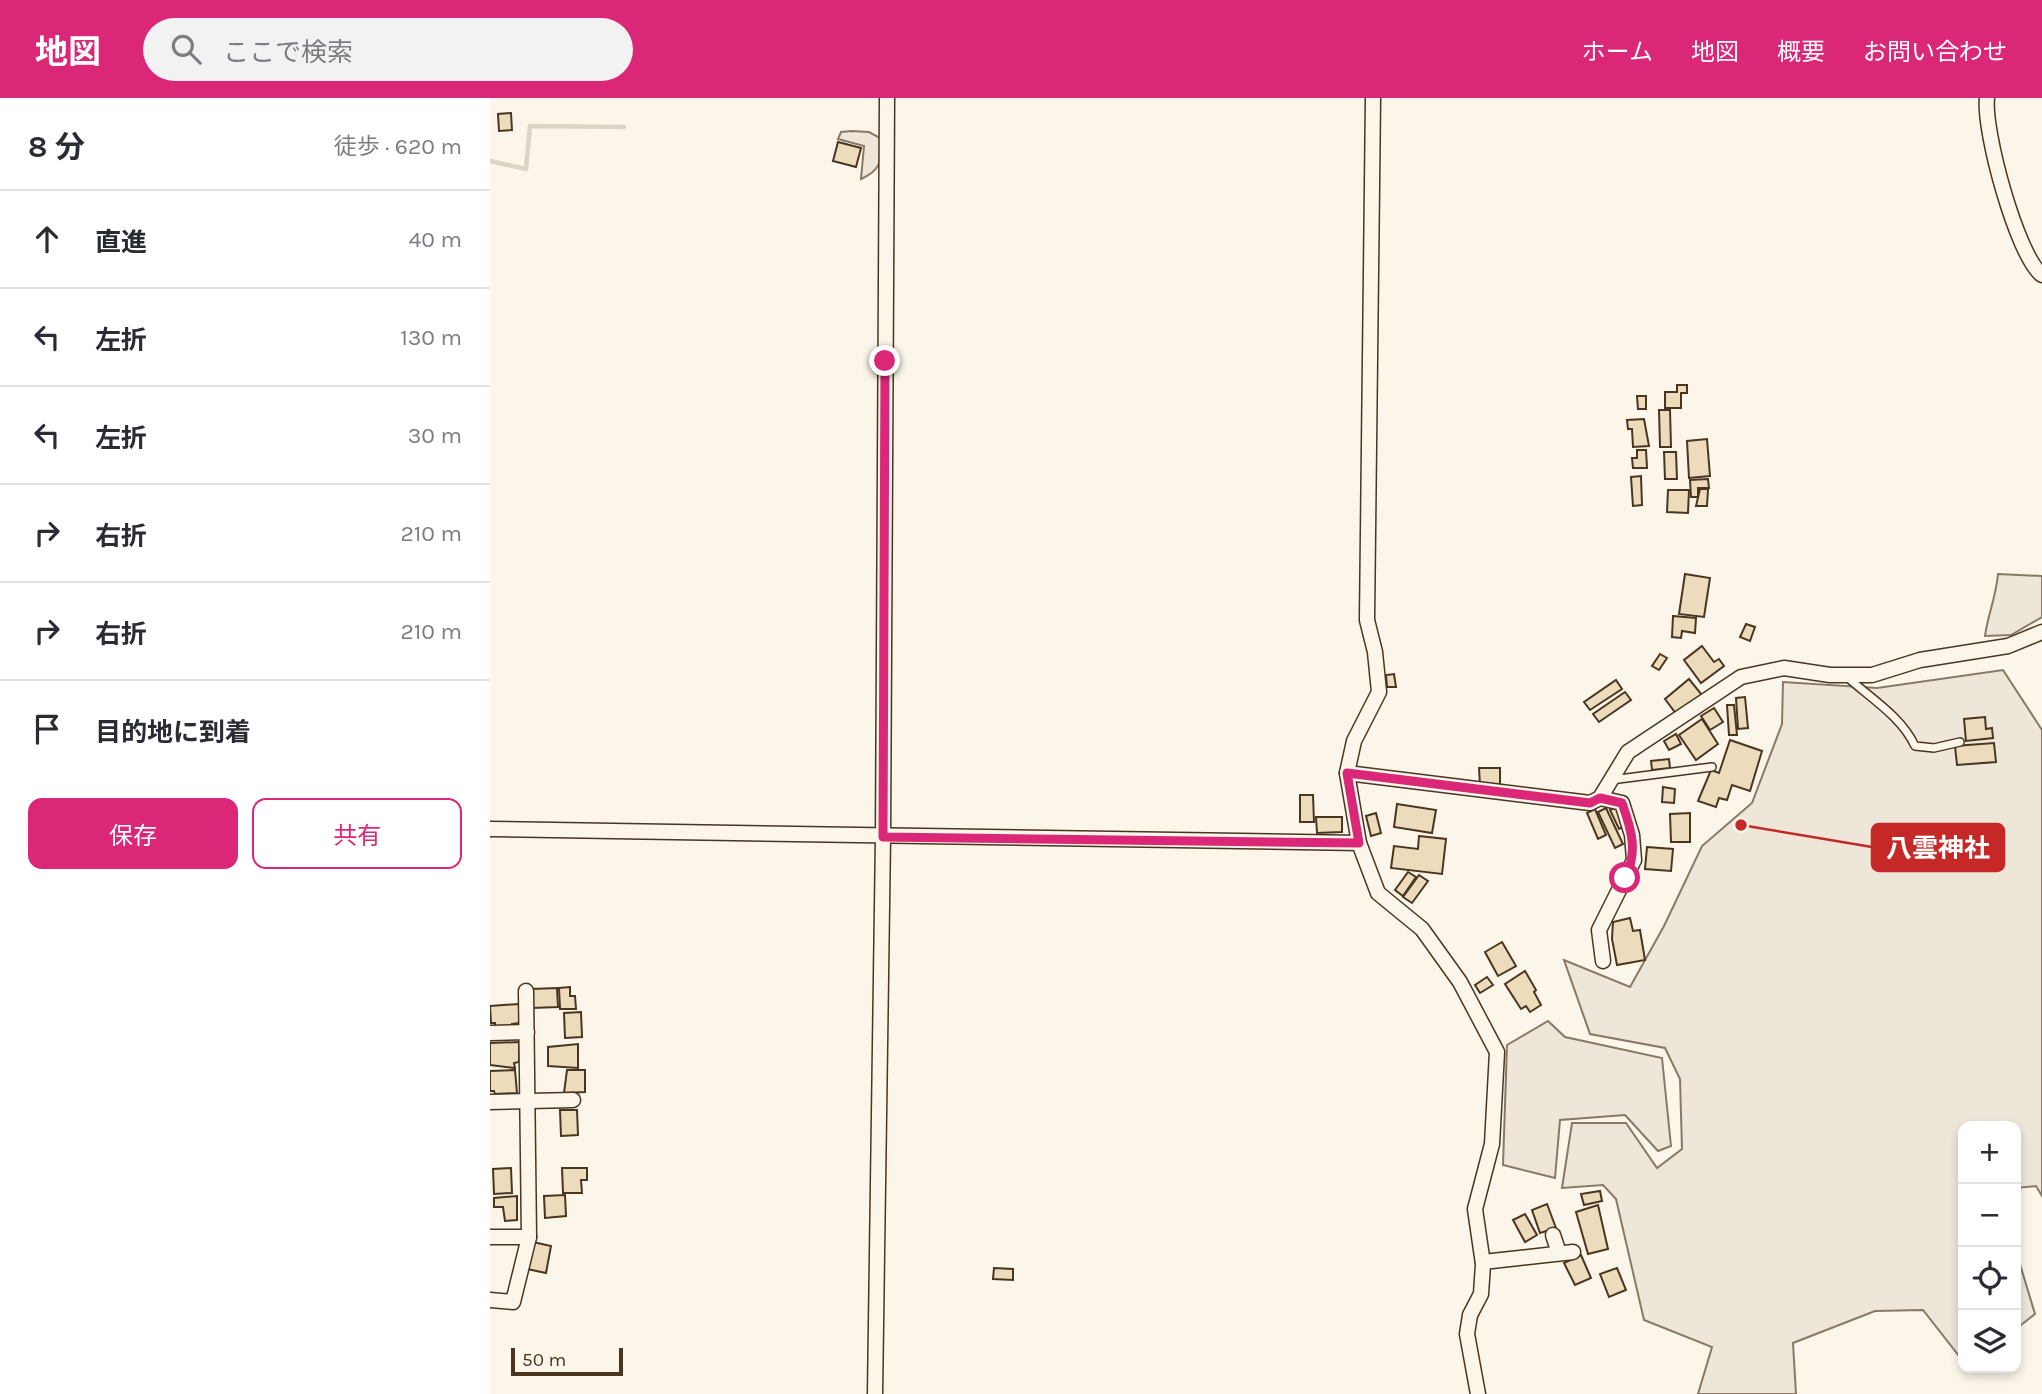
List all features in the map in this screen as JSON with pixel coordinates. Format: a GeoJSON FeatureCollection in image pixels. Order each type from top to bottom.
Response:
{"type":"FeatureCollection","features":[{"type":"Feature","properties":{"kind":"street"},"geometry":{"type":"LineString","coordinates":[[875,1394],[883,837],[887,98]]}},
{"type":"Feature","properties":{"kind":"street"},"geometry":{"type":"LineString","coordinates":[[1373,98],[1367,620],[1375,652],[1379,692],[1354,741],[1347,773],[1359,843],[1378,893],[1422,929],[1460,982],[1497,1052],[1492,1143],[1475,1209],[1483,1262],[1481,1294],[1470,1315],[1467,1334],[1478,1394]]}},
{"type":"Feature","properties":{"kind":"street"},"geometry":{"type":"LineString","coordinates":[[1987,98],[1986,110],[1995,156],[2017,232],[2032,267],[2042,275]]}},
{"type":"Feature","properties":{"kind":"street"},"geometry":{"type":"LineString","coordinates":[[1347,773],[1590,803],[1600,798],[1628,752],[1741,677],[1784,668],[1872,676],[1920,660],[2008,646],[2042,632]]}},
{"type":"Feature","properties":{"kind":"street"},"geometry":{"type":"LineString","coordinates":[[1600,798],[1622,803],[1632,835],[1634,860],[1599,930],[1603,961]]}},
{"type":"Feature","properties":{"kind":"street"},"geometry":{"type":"LineString","coordinates":[[490,830],[1359,843]]}},
{"type":"Feature","properties":{"kind":"street"},"geometry":{"type":"LineString","coordinates":[[490,1300],[513,1302],[529,1237],[526,991]]}},
{"type":"Feature","properties":{"kind":"street"},"geometry":{"type":"LineString","coordinates":[[490,1033],[527,1032]]}},
{"type":"Feature","properties":{"kind":"street"},"geometry":{"type":"LineString","coordinates":[[490,1102],[573,1100]]}},
{"type":"Feature","properties":{"kind":"street"},"geometry":{"type":"LineString","coordinates":[[1483,1262],[1566,1252],[1553,1235]]}},
{"type":"Feature","properties":{"kind":"street"},"geometry":{"type":"LineString","coordinates":[[490,1237],[529,1237]]}},
{"type":"Feature","properties":{"kind":"lane"},"geometry":{"type":"LineString","coordinates":[[1846,675],[1893,716],[1910,735],[1915,746],[1934,748],[1959,742]]}},
{"type":"Feature","properties":{"kind":"lane"},"geometry":{"type":"LineString","coordinates":[[1611,780],[1712,766]]}},
{"type":"Feature","properties":{"kind":"shaded area"},"geometry":{"type":"Polygon","coordinates":[[[841,132],[869,132],[882,139],[877,168],[861,179],[864,146],[838,139],[841,132]]]}},
{"type":"Feature","properties":{"kind":"shaded area"},"geometry":{"type":"Polygon","coordinates":[[[1998,574],[2042,576],[2042,617],[2011,635],[1985,636],[1996,590],[1998,574]]]}},
{"type":"Feature","properties":{"kind":"shaded area"},"geometry":{"type":"Polygon","coordinates":[[[2003,670],[2042,730],[2042,1196],[2036,1186],[2021,1188],[2021,1121],[1958,1121],[1958,1355],[1923,1310],[1875,1311],[1793,1343],[1796,1394],[1698,1394],[1712,1347],[1644,1320],[1616,1199],[1603,1185],[1562,1188],[1572,1123],[1626,1123],[1657,1168],[1682,1149],[1680,1079],[1665,1048],[1590,1034],[1564,960],[1630,987],[1664,926],[1702,846],[1752,803],[1782,724],[1783,682],[1877,688],[2003,670]]]}},
{"type":"Feature","properties":{"kind":"shaded area"},"geometry":{"type":"Polygon","coordinates":[[[1548,1021],[1565,1037],[1662,1058],[1671,1146],[1658,1151],[1625,1115],[1560,1120],[1555,1178],[1503,1165],[1507,1045],[1548,1021]]]}},
{"type":"Feature","properties":{"kind":"shaded area"},"geometry":{"type":"Polygon","coordinates":[[[2021,1268],[2035,1314],[2021,1325],[2021,1268]]]}},
{"type":"Feature","properties":{"kind":"building"},"geometry":{"type":"Polygon","coordinates":[[[511,113],[512,130],[499,131],[498,114],[511,113]]]}},
{"type":"Feature","properties":{"kind":"building"},"geometry":{"type":"Polygon","coordinates":[[[838,142],[861,148],[856,167],[833,161],[838,142]]]}},
{"type":"Feature","properties":{"kind":"building"},"geometry":{"type":"Polygon","coordinates":[[[1677,385],[1687,385],[1687,393],[1681,393],[1681,408],[1665,408],[1665,392],[1677,392],[1677,385]]]}},
{"type":"Feature","properties":{"kind":"building"},"geometry":{"type":"Polygon","coordinates":[[[1637,396],[1646,396],[1646,409],[1638,409],[1637,396]]]}},
{"type":"Feature","properties":{"kind":"building"},"geometry":{"type":"Polygon","coordinates":[[[1659,410],[1670,410],[1671,447],[1660,447],[1659,410]]]}},
{"type":"Feature","properties":{"kind":"building"},"geometry":{"type":"Polygon","coordinates":[[[1644,419],[1649,446],[1633,447],[1632,429],[1628,429],[1627,420],[1644,419]]]}},
{"type":"Feature","properties":{"kind":"building"},"geometry":{"type":"Polygon","coordinates":[[[1707,439],[1710,476],[1689,478],[1687,441],[1707,439]]]}},
{"type":"Feature","properties":{"kind":"building"},"geometry":{"type":"Polygon","coordinates":[[[1637,450],[1646,450],[1647,468],[1633,468],[1632,458],[1637,458],[1637,450]]]}},
{"type":"Feature","properties":{"kind":"building"},"geometry":{"type":"Polygon","coordinates":[[[1664,452],[1676,452],[1677,479],[1665,479],[1664,452]]]}},
{"type":"Feature","properties":{"kind":"building"},"geometry":{"type":"Polygon","coordinates":[[[1641,476],[1642,505],[1633,506],[1631,477],[1641,476]]]}},
{"type":"Feature","properties":{"kind":"building"},"geometry":{"type":"Polygon","coordinates":[[[1708,479],[1709,488],[1698,488],[1698,497],[1691,497],[1690,480],[1708,479]]]}},
{"type":"Feature","properties":{"kind":"building"},"geometry":{"type":"Polygon","coordinates":[[[1700,489],[1708,489],[1707,506],[1696,506],[1700,489]]]}},
{"type":"Feature","properties":{"kind":"building"},"geometry":{"type":"Polygon","coordinates":[[[1668,490],[1689,490],[1688,513],[1667,512],[1668,490]]]}},
{"type":"Feature","properties":{"kind":"building"},"geometry":{"type":"Polygon","coordinates":[[[1685,574],[1710,578],[1704,617],[1679,614],[1685,574]]]}},
{"type":"Feature","properties":{"kind":"building"},"geometry":{"type":"Polygon","coordinates":[[[1673,616],[1696,618],[1695,633],[1682,631],[1681,638],[1672,637],[1673,616]]]}},
{"type":"Feature","properties":{"kind":"building"},"geometry":{"type":"Polygon","coordinates":[[[1746,624],[1755,627],[1750,641],[1740,637],[1746,624]]]}},
{"type":"Feature","properties":{"kind":"building"},"geometry":{"type":"Polygon","coordinates":[[[1702,646],[1714,662],[1719,659],[1724,666],[1701,683],[1684,660],[1702,646]]]}},
{"type":"Feature","properties":{"kind":"building"},"geometry":{"type":"Polygon","coordinates":[[[1660,654],[1667,658],[1659,670],[1652,666],[1660,654]]]}},
{"type":"Feature","properties":{"kind":"building"},"geometry":{"type":"Polygon","coordinates":[[[1394,674],[1396,687],[1387,687],[1386,675],[1394,674]]]}},
{"type":"Feature","properties":{"kind":"building"},"geometry":{"type":"Polygon","coordinates":[[[1689,679],[1702,695],[1677,715],[1665,699],[1689,679]]]}},
{"type":"Feature","properties":{"kind":"building"},"geometry":{"type":"Polygon","coordinates":[[[1616,680],[1622,689],[1590,710],[1584,702],[1616,680]]]}},
{"type":"Feature","properties":{"kind":"building"},"geometry":{"type":"Polygon","coordinates":[[[1625,692],[1631,700],[1599,722],[1593,714],[1625,692]]]}},
{"type":"Feature","properties":{"kind":"building"},"geometry":{"type":"Polygon","coordinates":[[[1745,697],[1748,728],[1738,729],[1736,698],[1745,697]]]}},
{"type":"Feature","properties":{"kind":"building"},"geometry":{"type":"Polygon","coordinates":[[[1727,705],[1734,705],[1737,735],[1729,735],[1727,705]]]}},
{"type":"Feature","properties":{"kind":"building"},"geometry":{"type":"Polygon","coordinates":[[[1714,708],[1723,722],[1710,730],[1701,716],[1714,708]]]}},
{"type":"Feature","properties":{"kind":"building"},"geometry":{"type":"Polygon","coordinates":[[[1985,717],[1986,729],[1992,728],[1993,738],[1966,741],[1964,719],[1985,717]]]}},
{"type":"Feature","properties":{"kind":"building"},"geometry":{"type":"Polygon","coordinates":[[[1702,719],[1718,744],[1696,760],[1679,735],[1702,719]]]}},
{"type":"Feature","properties":{"kind":"building"},"geometry":{"type":"Polygon","coordinates":[[[1676,734],[1681,744],[1669,750],[1664,741],[1676,734]]]}},
{"type":"Feature","properties":{"kind":"building"},"geometry":{"type":"Polygon","coordinates":[[[1730,740],[1762,751],[1750,791],[1732,785],[1727,800],[1719,798],[1716,807],[1698,801],[1711,770],[1719,773],[1730,740]]]}},
{"type":"Feature","properties":{"kind":"building"},"geometry":{"type":"Polygon","coordinates":[[[1994,743],[1996,762],[1957,765],[1955,746],[1994,743]]]}},
{"type":"Feature","properties":{"kind":"building"},"geometry":{"type":"Polygon","coordinates":[[[1669,759],[1670,768],[1652,770],[1651,761],[1669,759]]]}},
{"type":"Feature","properties":{"kind":"building"},"geometry":{"type":"Polygon","coordinates":[[[1479,768],[1500,768],[1500,784],[1480,785],[1479,768]]]}},
{"type":"Feature","properties":{"kind":"building"},"geometry":{"type":"Polygon","coordinates":[[[1663,787],[1675,789],[1674,803],[1662,802],[1663,787]]]}},
{"type":"Feature","properties":{"kind":"building"},"geometry":{"type":"Polygon","coordinates":[[[1300,795],[1313,795],[1314,822],[1300,822],[1300,795]]]}},
{"type":"Feature","properties":{"kind":"building"},"geometry":{"type":"Polygon","coordinates":[[[1397,804],[1436,810],[1432,833],[1394,827],[1397,804]]]}},
{"type":"Feature","properties":{"kind":"building"},"geometry":{"type":"Polygon","coordinates":[[[1616,807],[1625,826],[1619,829],[1610,810],[1616,807]]]}},
{"type":"Feature","properties":{"kind":"building"},"geometry":{"type":"Polygon","coordinates":[[[1606,808],[1623,844],[1615,848],[1598,812],[1606,808]]]}},
{"type":"Feature","properties":{"kind":"building"},"geometry":{"type":"Polygon","coordinates":[[[1595,809],[1606,835],[1598,839],[1587,813],[1595,809]]]}},
{"type":"Feature","properties":{"kind":"building"},"geometry":{"type":"Polygon","coordinates":[[[1376,813],[1381,833],[1371,836],[1366,816],[1376,813]]]}},
{"type":"Feature","properties":{"kind":"building"},"geometry":{"type":"Polygon","coordinates":[[[1690,813],[1690,842],[1671,842],[1670,814],[1690,813]]]}},
{"type":"Feature","properties":{"kind":"building"},"geometry":{"type":"Polygon","coordinates":[[[1316,817],[1342,817],[1342,832],[1317,833],[1316,817]]]}},
{"type":"Feature","properties":{"kind":"building"},"geometry":{"type":"Polygon","coordinates":[[[1419,836],[1446,839],[1442,874],[1391,868],[1394,846],[1418,849],[1419,836]]]}},
{"type":"Feature","properties":{"kind":"building"},"geometry":{"type":"Polygon","coordinates":[[[1647,847],[1673,849],[1671,871],[1645,869],[1647,847]]]}},
{"type":"Feature","properties":{"kind":"building"},"geometry":{"type":"Polygon","coordinates":[[[1408,872],[1416,877],[1403,896],[1395,890],[1408,872]]]}},
{"type":"Feature","properties":{"kind":"building"},"geometry":{"type":"Polygon","coordinates":[[[1419,875],[1428,881],[1412,903],[1403,897],[1419,875]]]}},
{"type":"Feature","properties":{"kind":"building"},"geometry":{"type":"Polygon","coordinates":[[[1630,918],[1633,931],[1640,930],[1645,960],[1617,965],[1612,939],[1613,922],[1630,918]]]}},
{"type":"Feature","properties":{"kind":"building"},"geometry":{"type":"Polygon","coordinates":[[[1502,942],[1516,966],[1498,976],[1485,952],[1502,942]]]}},
{"type":"Feature","properties":{"kind":"building"},"geometry":{"type":"Polygon","coordinates":[[[1525,971],[1541,1005],[1530,1012],[1526,1006],[1521,1009],[1505,984],[1525,971]]]}},
{"type":"Feature","properties":{"kind":"building"},"geometry":{"type":"Polygon","coordinates":[[[1487,977],[1493,985],[1480,993],[1475,985],[1487,977]]]}},
{"type":"Feature","properties":{"kind":"building"},"geometry":{"type":"Polygon","coordinates":[[[570,987],[570,996],[575,996],[576,1009],[560,1009],[559,988],[570,987]]]}},
{"type":"Feature","properties":{"kind":"building"},"geometry":{"type":"Polygon","coordinates":[[[557,988],[558,1007],[532,1008],[531,989],[557,988]]]}},
{"type":"Feature","properties":{"kind":"building"},"geometry":{"type":"Polygon","coordinates":[[[519,1004],[520,1023],[512,1024],[512,1029],[495,1030],[495,1023],[491,1023],[490,1006],[519,1004]]]}},
{"type":"Feature","properties":{"kind":"building"},"geometry":{"type":"Polygon","coordinates":[[[581,1012],[582,1037],[565,1038],[564,1013],[581,1012]]]}},
{"type":"Feature","properties":{"kind":"building"},"geometry":{"type":"Polygon","coordinates":[[[519,1042],[519,1062],[514,1063],[515,1068],[490,1065],[490,1043],[519,1042]]]}},
{"type":"Feature","properties":{"kind":"building"},"geometry":{"type":"Polygon","coordinates":[[[578,1044],[578,1068],[548,1066],[548,1047],[578,1044]]]}},
{"type":"Feature","properties":{"kind":"building"},"geometry":{"type":"Polygon","coordinates":[[[515,1070],[517,1093],[495,1094],[490,1091],[490,1071],[515,1070]]]}},
{"type":"Feature","properties":{"kind":"building"},"geometry":{"type":"Polygon","coordinates":[[[567,1070],[585,1070],[585,1092],[564,1093],[567,1070]]]}},
{"type":"Feature","properties":{"kind":"building"},"geometry":{"type":"Polygon","coordinates":[[[560,1110],[577,1110],[578,1135],[561,1136],[560,1110]]]}},
{"type":"Feature","properties":{"kind":"building"},"geometry":{"type":"Polygon","coordinates":[[[511,1168],[512,1193],[494,1194],[493,1169],[511,1168]]]}},
{"type":"Feature","properties":{"kind":"building"},"geometry":{"type":"Polygon","coordinates":[[[562,1168],[587,1168],[587,1180],[581,1180],[582,1193],[563,1193],[562,1168]]]}},
{"type":"Feature","properties":{"kind":"building"},"geometry":{"type":"Polygon","coordinates":[[[1600,1191],[1602,1201],[1584,1205],[1581,1194],[1600,1191]]]}},
{"type":"Feature","properties":{"kind":"building"},"geometry":{"type":"Polygon","coordinates":[[[565,1195],[566,1216],[545,1218],[544,1196],[565,1195]]]}},
{"type":"Feature","properties":{"kind":"building"},"geometry":{"type":"Polygon","coordinates":[[[517,1196],[517,1220],[505,1221],[503,1207],[494,1207],[494,1198],[517,1196]]]}},
{"type":"Feature","properties":{"kind":"building"},"geometry":{"type":"Polygon","coordinates":[[[1547,1204],[1556,1228],[1540,1233],[1532,1210],[1547,1204]]]}},
{"type":"Feature","properties":{"kind":"building"},"geometry":{"type":"Polygon","coordinates":[[[1598,1205],[1608,1249],[1588,1254],[1576,1212],[1598,1205]]]}},
{"type":"Feature","properties":{"kind":"building"},"geometry":{"type":"Polygon","coordinates":[[[1525,1214],[1537,1235],[1525,1242],[1513,1220],[1525,1214]]]}},
{"type":"Feature","properties":{"kind":"building"},"geometry":{"type":"Polygon","coordinates":[[[533,1242],[551,1246],[546,1273],[527,1269],[533,1242]]]}},
{"type":"Feature","properties":{"kind":"building"},"geometry":{"type":"Polygon","coordinates":[[[1581,1255],[1591,1278],[1575,1285],[1564,1263],[1581,1255]]]}},
{"type":"Feature","properties":{"kind":"building"},"geometry":{"type":"Polygon","coordinates":[[[994,1268],[1013,1269],[1013,1280],[993,1279],[994,1268]]]}},
{"type":"Feature","properties":{"kind":"building"},"geometry":{"type":"Polygon","coordinates":[[[1617,1268],[1626,1290],[1609,1297],[1600,1274],[1617,1268]]]}},
{"type":"Feature","properties":{"kind":"waterway"},"geometry":{"type":"LineString","coordinates":[[490,161],[526,169],[530,126],[624,127]]}},
{"type":"Feature","properties":{"kind":"place","name":"八雲神社"},"geometry":{"type":"Point","coordinates":[1741,825]}},
{"type":"Feature","properties":{"kind":"route"},"geometry":{"type":"LineString","coordinates":[[885,361],[883,837],[1359,843],[1347,773],[1590,803],[1600,798],[1622,803],[1632,835],[1634,860],[1625,878]]}}]}
